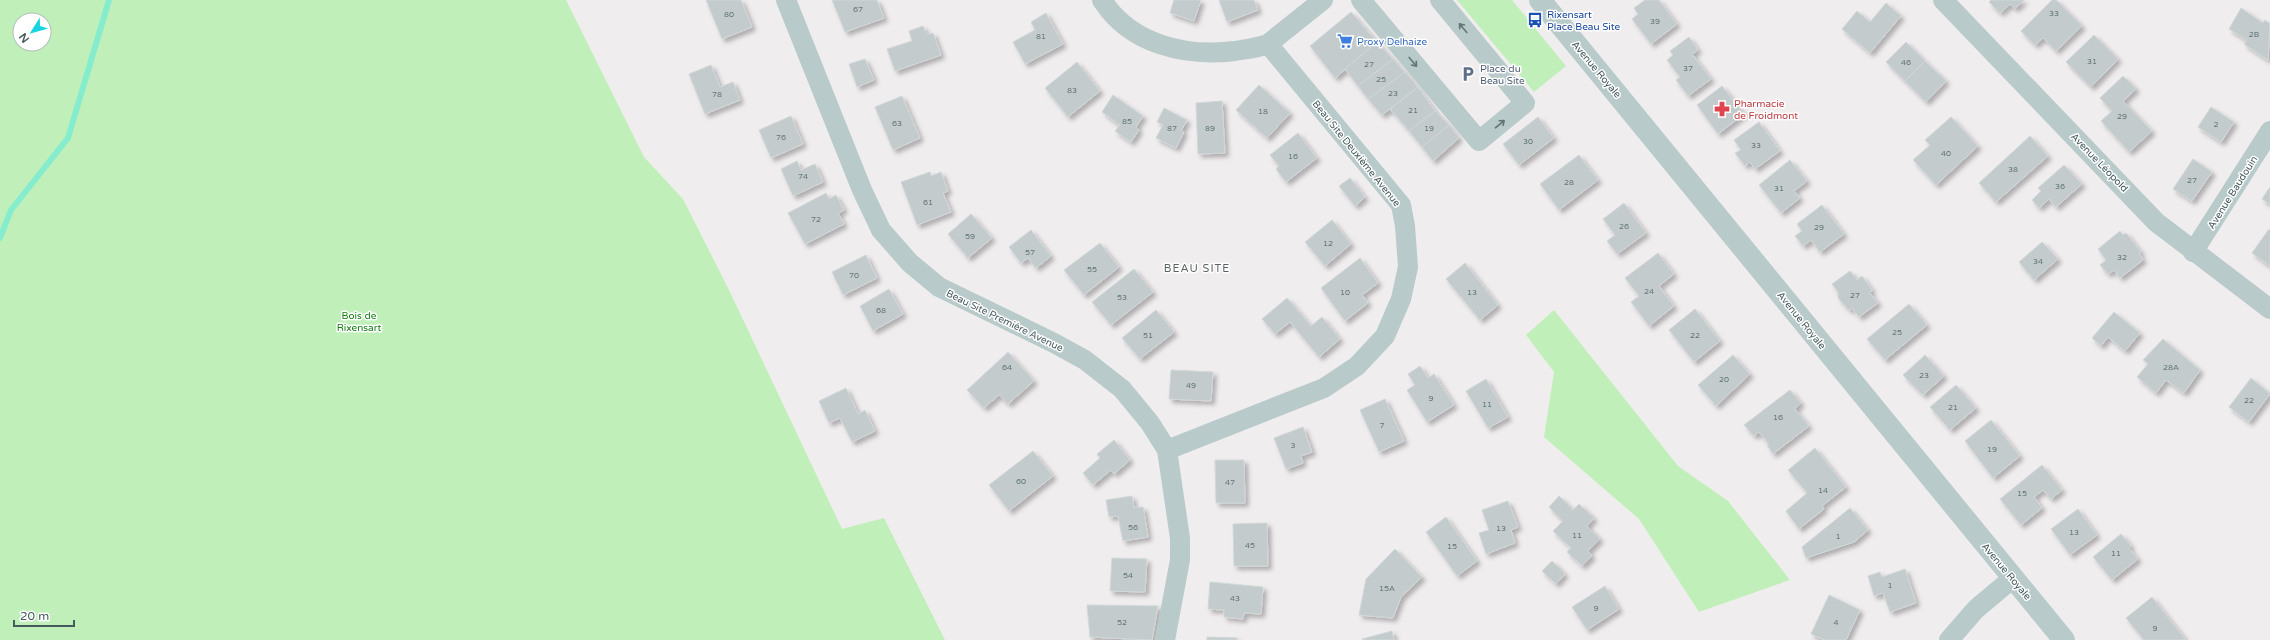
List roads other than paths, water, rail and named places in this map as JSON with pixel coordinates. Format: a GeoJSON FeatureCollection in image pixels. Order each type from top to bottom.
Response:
{"type":"FeatureCollection","features":[{"type":"Feature","properties":{"kind":"street","name":"Beau Site Première Avenue"},"geometry":{"type":"LineString","coordinates":[[786,0],[862,190],[881,230],[910,263],[939,287],[1054,343],[1085,360],[1122,389],[1150,423],[1167,450],[1180,538],[1180,560],[1165,640]]}},
{"type":"Feature","properties":{"kind":"street"},"geometry":{"type":"LineString","coordinates":[[1102,0],[1128,27],[1151,41],[1187,52],[1220,53],[1258,48],[1268,44],[1323,0]]}},
{"type":"Feature","properties":{"kind":"street"},"geometry":{"type":"LineString","coordinates":[[1361,0],[1479,141],[1525,103],[1440,0]]}},
{"type":"Feature","properties":{"kind":"street","name":"Avenue Royale"},"geometry":{"type":"LineString","coordinates":[[1540,0],[2064,640]]}},
{"type":"Feature","properties":{"kind":"street","name":"Avenue Léopold"},"geometry":{"type":"LineString","coordinates":[[1943,0],[2156,222],[2193,252],[2270,309]]}},
{"type":"Feature","properties":{"kind":"street","name":"Beau Site Deuxième Avenue"},"geometry":{"type":"LineString","coordinates":[[1167,450],[1324,388],[1357,366],[1385,336],[1402,293],[1408,267],[1401,205],[1268,44]]}},
{"type":"Feature","properties":{"kind":"street","name":"Avenue Baudouin"},"geometry":{"type":"LineString","coordinates":[[2193,252],[2270,131]]}},
{"type":"Feature","properties":{"kind":"street"},"geometry":{"type":"LineString","coordinates":[[1949,640],[1976,609],[2013,578]]}},
{"type":"Feature","properties":{"kind":"waterway"},"geometry":{"type":"LineString","coordinates":[[0,238],[11,210],[68,138],[109,0]]}},
{"type":"Feature","properties":{"kind":"place","name":"Rixensart Place Beau Site"},"geometry":{"type":"Point","coordinates":[1535,20]}},
{"type":"Feature","properties":{"kind":"place","name":"Proxy Delhaize"},"geometry":{"type":"Point","coordinates":[1345,41]}},
{"type":"Feature","properties":{"kind":"place","name":"Place du Beau Site"},"geometry":{"type":"Point","coordinates":[1468,74]}},
{"type":"Feature","properties":{"kind":"place","name":"Pharmacie de Froidmont"},"geometry":{"type":"Point","coordinates":[1722,109]}},
{"type":"Feature","properties":{"kind":"district","name":"BEAU SITE"},"geometry":{"type":"Point","coordinates":[1197,268]}},
{"type":"Feature","properties":{"kind":"park label","name":"Bois de Rixensart"},"geometry":{"type":"Point","coordinates":[359,320]}}]}
